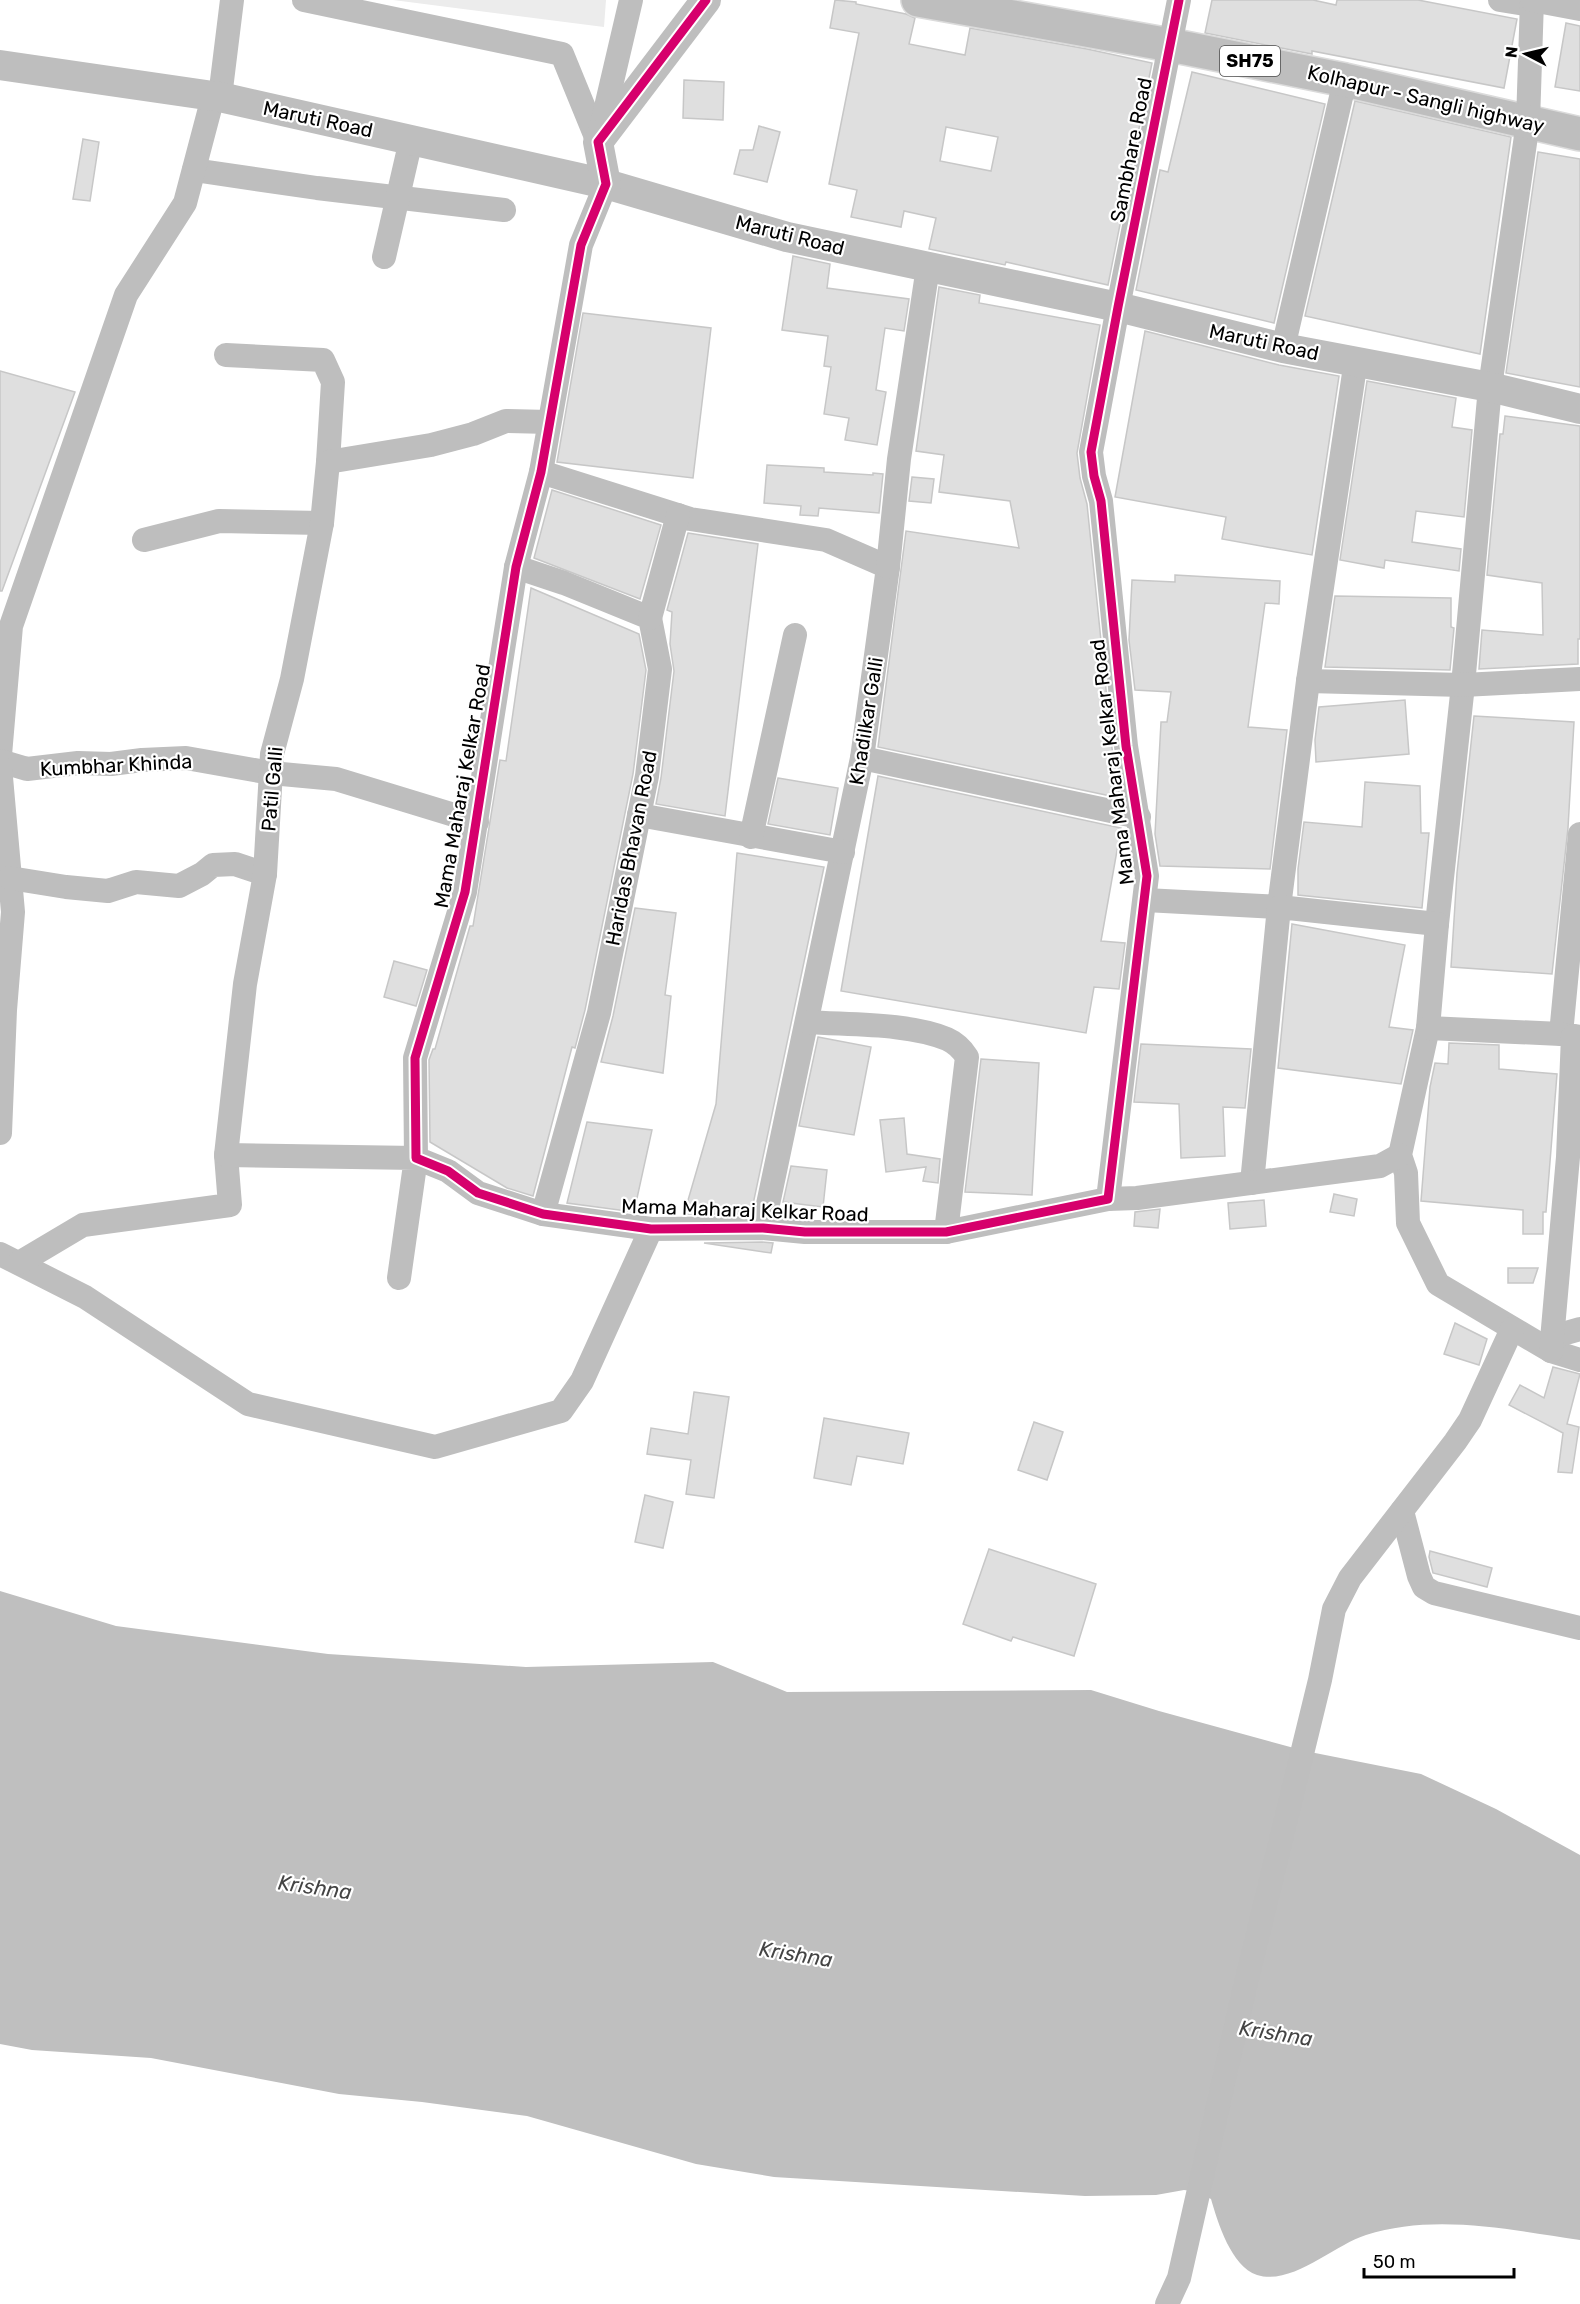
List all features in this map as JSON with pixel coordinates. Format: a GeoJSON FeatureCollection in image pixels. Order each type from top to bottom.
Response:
{"type":"FeatureCollection","features":[{"type":"Feature","properties":{"kind":"main road","name":"Kolhapur - Sangli highway"},"geometry":{"type":"LineString","coordinates":[[918,0],[1170,45],[1345,80],[1580,134]]}},
{"type":"Feature","properties":{"kind":"street"},"geometry":{"type":"LineString","coordinates":[[0,755],[11,626],[126,295],[185,203],[216,97],[232,0]]}},
{"type":"Feature","properties":{"kind":"street"},"geometry":{"type":"LineString","coordinates":[[304,0],[562,54],[598,142],[606,184]]}},
{"type":"Feature","properties":{"kind":"street"},"geometry":{"type":"LineString","coordinates":[[598,142],[631,0]]}},
{"type":"Feature","properties":{"kind":"street"},"geometry":{"type":"LineString","coordinates":[[598,142],[706,0]]}},
{"type":"Feature","properties":{"kind":"street","name":"Sambhare Road"},"geometry":{"type":"LineString","coordinates":[[1118,307],[1179,0]]}},
{"type":"Feature","properties":{"kind":"street"},"geometry":{"type":"LineString","coordinates":[[1500,0],[1580,9]]}},
{"type":"Feature","properties":{"kind":"street"},"geometry":{"type":"LineString","coordinates":[[1532,2],[1528,122],[1490,387],[1428,1028],[1400,1155],[1406,1173],[1408,1223],[1438,1284],[1512,1329],[1552,1344],[1580,1360]]}},
{"type":"Feature","properties":{"kind":"street","name":"Maruti Road"},"geometry":{"type":"LineString","coordinates":[[0,65],[216,97],[606,184],[787,237],[1118,307],[1283,348],[1490,387],[1580,409]]}},
{"type":"Feature","properties":{"kind":"street"},"geometry":{"type":"LineString","coordinates":[[1283,348],[1345,80]]}},
{"type":"Feature","properties":{"kind":"street"},"geometry":{"type":"LineString","coordinates":[[384,257],[411,140]]}},
{"type":"Feature","properties":{"kind":"street"},"geometry":{"type":"LineString","coordinates":[[194,170],[504,210]]}},
{"type":"Feature","properties":{"kind":"street","name":"Mama Maharaj Kelkar Road"},"geometry":{"type":"LineString","coordinates":[[606,184],[581,245],[540,472],[516,567],[465,892],[415,1058],[416,1158],[448,1171],[478,1193],[543,1214],[651,1229],[763,1228],[805,1232],[946,1232],[1108,1199],[1145,900],[1147,866],[1126,746],[1101,501],[1094,476],[1091,452],[1118,307]]}},
{"type":"Feature","properties":{"kind":"street","name":"Khadilkar Galli"},"geometry":{"type":"LineString","coordinates":[[763,1228],[862,758],[888,567],[899,459],[927,267]]}},
{"type":"Feature","properties":{"kind":"street","name":"Patil Galli"},"geometry":{"type":"LineString","coordinates":[[9,1258],[82,1225],[230,1205],[226,1155],[245,984],[265,873],[272,754],[292,679],[322,523],[333,382],[323,360],[226,355]]}},
{"type":"Feature","properties":{"kind":"street"},"geometry":{"type":"LineString","coordinates":[[1252,1183],[1279,907],[1308,681],[1356,360]]}},
{"type":"Feature","properties":{"kind":"street"},"geometry":{"type":"LineString","coordinates":[[328,462],[431,445],[473,434],[506,421],[549,422]]}},
{"type":"Feature","properties":{"kind":"street"},"geometry":{"type":"LineString","coordinates":[[540,472],[690,519],[826,540],[888,567]]}},
{"type":"Feature","properties":{"kind":"street"},"geometry":{"type":"LineString","coordinates":[[516,567],[564,583],[650,618],[678,515]]}},
{"type":"Feature","properties":{"kind":"street"},"geometry":{"type":"LineString","coordinates":[[144,540],[219,521],[322,523]]}},
{"type":"Feature","properties":{"kind":"street","name":"Haridas Bhavan Road"},"geometry":{"type":"LineString","coordinates":[[543,1214],[599,1013],[647,776],[660,669],[650,618]]}},
{"type":"Feature","properties":{"kind":"street"},"geometry":{"type":"LineString","coordinates":[[752,837],[795,635]]}},
{"type":"Feature","properties":{"kind":"street"},"geometry":{"type":"LineString","coordinates":[[1308,681],[1462,685],[1580,679]]}},
{"type":"Feature","properties":{"kind":"street","name":"Kumbhar Khinda"},"geometry":{"type":"LineString","coordinates":[[0,761],[27,769],[78,763],[111,764],[186,758],[271,773],[336,779],[477,822]]}},
{"type":"Feature","properties":{"kind":"street"},"geometry":{"type":"LineString","coordinates":[[862,758],[1138,817]]}},
{"type":"Feature","properties":{"kind":"street"},"geometry":{"type":"LineString","coordinates":[[0,766],[13,912],[5,1010],[0,1133]]}},
{"type":"Feature","properties":{"kind":"street"},"geometry":{"type":"LineString","coordinates":[[639,815],[843,852]]}},
{"type":"Feature","properties":{"kind":"street"},"geometry":{"type":"LineString","coordinates":[[1552,1344],[1568,1157],[1580,834]]}},
{"type":"Feature","properties":{"kind":"street"},"geometry":{"type":"LineString","coordinates":[[10,878],[108,891],[136,882],[179,886],[213,866],[235,864],[265,873]]}},
{"type":"Feature","properties":{"kind":"street"},"geometry":{"type":"LineString","coordinates":[[1145,900],[1279,907],[1437,924]]}},
{"type":"Feature","properties":{"kind":"street"},"geometry":{"type":"LineString","coordinates":[[808,1022],[916,1030],[948,1039],[961,1047],[967,1057],[946,1232]]}},
{"type":"Feature","properties":{"kind":"street"},"geometry":{"type":"LineString","coordinates":[[1428,1028],[1571,1036]]}},
{"type":"Feature","properties":{"kind":"street"},"geometry":{"type":"LineString","coordinates":[[226,1155],[416,1158],[399,1278]]}},
{"type":"Feature","properties":{"kind":"street"},"geometry":{"type":"LineString","coordinates":[[1108,1199],[1137,1198],[1380,1166],[1400,1155]]}},
{"type":"Feature","properties":{"kind":"street"},"geometry":{"type":"LineString","coordinates":[[9,1258],[85,1297],[248,1404],[435,1448],[561,1411],[582,1380],[651,1229]]}},
{"type":"Feature","properties":{"kind":"street"},"geometry":{"type":"LineString","coordinates":[[1167,2304],[1179,2278],[1247,1979],[1320,1680],[1334,1609],[1350,1578],[1470,1420],[1512,1329]]}},
{"type":"Feature","properties":{"kind":"street"},"geometry":{"type":"LineString","coordinates":[[1552,1344],[1580,1329]]}},
{"type":"Feature","properties":{"kind":"street"},"geometry":{"type":"LineString","coordinates":[[1402,1511],[1424,1587],[1434,1593],[1580,1628]]}},
{"type":"Feature","properties":{"kind":"shaded area"},"geometry":{"type":"Polygon","coordinates":[[[393,0],[606,0],[604,27],[393,0]]]}},
{"type":"Feature","properties":{"kind":"water","name":"Krishna"},"geometry":{"type":"Polygon","coordinates":[[[0,1591],[116,1626],[328,1654],[526,1667],[713,1662],[787,1692],[1091,1690],[1305,1751],[1421,1774],[1496,1809],[1580,1855],[1580,2240],[1500,2228],[1446,2224],[1392,2228],[1354,2240],[1298,2270],[1270,2277],[1257,2275],[1240,2263],[1227,2243],[1211,2199],[1198,2192],[1184,2190],[1156,2195],[1085,2196],[774,2177],[696,2164],[527,2116],[339,2094],[151,2058],[32,2050],[0,2044],[0,1591]]]}},
{"type":"Feature","properties":{"kind":"building"},"geometry":{"type":"Polygon","coordinates":[[[835,0],[856,2],[856,4],[906,14],[915,18],[909,44],[965,55],[970,28],[1152,63],[1108,285],[1006,262],[1005,265],[929,249],[936,218],[904,211],[901,227],[851,217],[857,190],[829,184],[859,33],[830,28],[835,0]],[[946,127],[940,161],[991,171],[998,137],[946,127]]]}},
{"type":"Feature","properties":{"kind":"building"},"geometry":{"type":"Polygon","coordinates":[[[1212,0],[1313,0],[1336,5],[1337,0],[1418,0],[1517,19],[1504,88],[1205,33],[1212,0]]]}},
{"type":"Feature","properties":{"kind":"building"},"geometry":{"type":"Polygon","coordinates":[[[1566,23],[1580,26],[1580,91],[1555,87],[1566,23]]]}},
{"type":"Feature","properties":{"kind":"building"},"geometry":{"type":"Polygon","coordinates":[[[1192,72],[1325,104],[1274,323],[1136,290],[1160,170],[1168,172],[1192,72]]]}},
{"type":"Feature","properties":{"kind":"building"},"geometry":{"type":"Polygon","coordinates":[[[684,80],[724,82],[723,120],[683,118],[684,80]]]}},
{"type":"Feature","properties":{"kind":"building"},"geometry":{"type":"Polygon","coordinates":[[[1355,101],[1511,137],[1480,354],[1305,316],[1355,101]]]}},
{"type":"Feature","properties":{"kind":"building"},"geometry":{"type":"Polygon","coordinates":[[[759,126],[780,132],[767,182],[734,174],[740,150],[753,150],[759,126]]]}},
{"type":"Feature","properties":{"kind":"building"},"geometry":{"type":"Polygon","coordinates":[[[83,139],[99,142],[90,201],[73,199],[83,139]]]}},
{"type":"Feature","properties":{"kind":"building"},"geometry":{"type":"Polygon","coordinates":[[[1538,152],[1580,159],[1580,387],[1506,373],[1538,152]]]}},
{"type":"Feature","properties":{"kind":"building"},"geometry":{"type":"Polygon","coordinates":[[[793,256],[830,264],[827,288],[909,299],[904,331],[885,328],[876,390],[886,392],[877,445],[845,440],[849,418],[824,414],[831,367],[824,366],[828,336],[782,330],[793,256]]]}},
{"type":"Feature","properties":{"kind":"building"},"geometry":{"type":"Polygon","coordinates":[[[939,287],[980,295],[979,303],[1100,325],[1077,453],[1080,478],[1087,504],[1112,748],[1120,798],[878,747],[906,531],[1019,548],[1010,501],[939,492],[944,455],[916,451],[939,287]]]}},
{"type":"Feature","properties":{"kind":"building"},"geometry":{"type":"Polygon","coordinates":[[[583,313],[711,328],[693,478],[557,462],[583,313]]]}},
{"type":"Feature","properties":{"kind":"building"},"geometry":{"type":"Polygon","coordinates":[[[1145,331],[1279,365],[1339,376],[1312,555],[1222,539],[1226,517],[1115,497],[1145,331]]]}},
{"type":"Feature","properties":{"kind":"building"},"geometry":{"type":"Polygon","coordinates":[[[0,371],[75,392],[2,591],[0,591],[0,371]]]}},
{"type":"Feature","properties":{"kind":"building"},"geometry":{"type":"Polygon","coordinates":[[[1367,381],[1456,398],[1452,427],[1472,430],[1464,517],[1416,511],[1412,542],[1461,549],[1459,571],[1385,560],[1384,568],[1340,560],[1367,381]]]}},
{"type":"Feature","properties":{"kind":"building"},"geometry":{"type":"Polygon","coordinates":[[[1505,416],[1580,426],[1578,664],[1479,669],[1482,630],[1543,635],[1542,583],[1487,575],[1500,434],[1503,434],[1505,416]]]}},
{"type":"Feature","properties":{"kind":"building"},"geometry":{"type":"Polygon","coordinates":[[[767,465],[824,468],[824,472],[883,474],[879,513],[819,508],[818,516],[800,515],[801,506],[764,503],[767,465]]]}},
{"type":"Feature","properties":{"kind":"building"},"geometry":{"type":"Polygon","coordinates":[[[912,477],[934,479],[931,503],[909,501],[912,477]]]}},
{"type":"Feature","properties":{"kind":"building"},"geometry":{"type":"Polygon","coordinates":[[[552,490],[661,525],[640,599],[534,558],[552,490]]]}},
{"type":"Feature","properties":{"kind":"building"},"geometry":{"type":"Polygon","coordinates":[[[688,533],[758,544],[725,816],[656,804],[674,671],[670,644],[672,612],[667,610],[688,533]]]}},
{"type":"Feature","properties":{"kind":"building"},"geometry":{"type":"Polygon","coordinates":[[[1175,575],[1280,581],[1279,604],[1265,603],[1248,727],[1287,730],[1270,869],[1160,866],[1155,834],[1161,722],[1167,722],[1171,692],[1135,690],[1129,640],[1132,580],[1175,582],[1175,575]]]}},
{"type":"Feature","properties":{"kind":"building"},"geometry":{"type":"Polygon","coordinates":[[[531,588],[639,634],[646,670],[633,774],[585,1010],[575,1048],[572,1047],[533,1196],[507,1188],[430,1142],[429,1060],[435,1049],[470,926],[473,926],[500,760],[506,761],[531,588]]]}},
{"type":"Feature","properties":{"kind":"building"},"geometry":{"type":"Polygon","coordinates":[[[1335,596],[1451,598],[1451,627],[1454,628],[1450,670],[1325,667],[1335,596]]]}},
{"type":"Feature","properties":{"kind":"building"},"geometry":{"type":"Polygon","coordinates":[[[1405,700],[1409,754],[1316,762],[1315,740],[1319,707],[1405,700]]]}},
{"type":"Feature","properties":{"kind":"building"},"geometry":{"type":"Polygon","coordinates":[[[1474,716],[1574,722],[1568,828],[1552,974],[1451,967],[1457,873],[1474,716]]]}},
{"type":"Feature","properties":{"kind":"building"},"geometry":{"type":"Polygon","coordinates":[[[878,776],[1121,828],[1101,941],[1125,943],[1119,989],[1094,987],[1086,1033],[841,991],[878,776]]]}},
{"type":"Feature","properties":{"kind":"building"},"geometry":{"type":"Polygon","coordinates":[[[778,778],[838,788],[830,835],[768,824],[778,778]]]}},
{"type":"Feature","properties":{"kind":"building"},"geometry":{"type":"Polygon","coordinates":[[[1365,782],[1420,786],[1421,833],[1429,833],[1422,908],[1298,895],[1298,869],[1304,822],[1362,827],[1365,782]]]}},
{"type":"Feature","properties":{"kind":"building"},"geometry":{"type":"Polygon","coordinates":[[[737,853],[824,867],[751,1214],[684,1214],[716,1104],[737,853]]]}},
{"type":"Feature","properties":{"kind":"building"},"geometry":{"type":"Polygon","coordinates":[[[635,908],[676,913],[665,995],[671,996],[663,1073],[601,1062],[613,1016],[635,908]]]}},
{"type":"Feature","properties":{"kind":"building"},"geometry":{"type":"Polygon","coordinates":[[[1292,924],[1405,945],[1389,1027],[1413,1030],[1401,1084],[1278,1068],[1292,924]]]}},
{"type":"Feature","properties":{"kind":"building"},"geometry":{"type":"Polygon","coordinates":[[[394,961],[427,970],[416,1006],[384,997],[394,961]]]}},
{"type":"Feature","properties":{"kind":"building"},"geometry":{"type":"Polygon","coordinates":[[[818,1037],[871,1047],[854,1135],[799,1126],[818,1037]]]}},
{"type":"Feature","properties":{"kind":"building"},"geometry":{"type":"Polygon","coordinates":[[[1449,1043],[1499,1045],[1499,1069],[1557,1074],[1546,1212],[1543,1212],[1543,1234],[1523,1234],[1523,1210],[1421,1201],[1430,1087],[1435,1063],[1448,1064],[1449,1043]]]}},
{"type":"Feature","properties":{"kind":"building"},"geometry":{"type":"Polygon","coordinates":[[[1141,1044],[1251,1049],[1245,1108],[1223,1107],[1225,1156],[1181,1158],[1179,1104],[1134,1102],[1141,1044]]]}},
{"type":"Feature","properties":{"kind":"building"},"geometry":{"type":"Polygon","coordinates":[[[981,1059],[1039,1063],[1032,1195],[965,1192],[981,1059]]]}},
{"type":"Feature","properties":{"kind":"building"},"geometry":{"type":"Polygon","coordinates":[[[904,1118],[907,1154],[940,1159],[938,1183],[923,1181],[926,1167],[886,1172],[880,1120],[904,1118]]]}},
{"type":"Feature","properties":{"kind":"building"},"geometry":{"type":"Polygon","coordinates":[[[587,1122],[652,1130],[634,1212],[567,1203],[587,1122]]]}},
{"type":"Feature","properties":{"kind":"building"},"geometry":{"type":"Polygon","coordinates":[[[791,1166],[827,1170],[823,1207],[783,1202],[791,1166]]]}},
{"type":"Feature","properties":{"kind":"building"},"geometry":{"type":"Polygon","coordinates":[[[1334,1194],[1357,1199],[1354,1216],[1330,1212],[1334,1194]]]}},
{"type":"Feature","properties":{"kind":"building"},"geometry":{"type":"Polygon","coordinates":[[[1264,1200],[1266,1226],[1230,1229],[1228,1203],[1264,1200]]]}},
{"type":"Feature","properties":{"kind":"building"},"geometry":{"type":"Polygon","coordinates":[[[1160,1209],[1158,1228],[1134,1226],[1135,1212],[1160,1209]]]}},
{"type":"Feature","properties":{"kind":"building"},"geometry":{"type":"Polygon","coordinates":[[[704,1243],[773,1243],[771,1253],[704,1243]]]}},
{"type":"Feature","properties":{"kind":"building"},"geometry":{"type":"Polygon","coordinates":[[[1508,1268],[1538,1268],[1533,1283],[1508,1283],[1508,1268]]]}},
{"type":"Feature","properties":{"kind":"building"},"geometry":{"type":"Polygon","coordinates":[[[1455,1323],[1487,1339],[1479,1365],[1444,1354],[1455,1323]]]}},
{"type":"Feature","properties":{"kind":"building"},"geometry":{"type":"Polygon","coordinates":[[[1553,1367],[1580,1374],[1567,1424],[1579,1427],[1572,1473],[1558,1472],[1563,1433],[1509,1405],[1520,1385],[1544,1398],[1553,1367]]]}},
{"type":"Feature","properties":{"kind":"building"},"geometry":{"type":"Polygon","coordinates":[[[694,1392],[729,1397],[714,1498],[686,1494],[691,1460],[647,1454],[651,1428],[688,1434],[694,1392]]]}},
{"type":"Feature","properties":{"kind":"building"},"geometry":{"type":"Polygon","coordinates":[[[824,1418],[909,1433],[903,1464],[857,1456],[851,1485],[814,1478],[824,1418]]]}},
{"type":"Feature","properties":{"kind":"building"},"geometry":{"type":"Polygon","coordinates":[[[1034,1422],[1063,1432],[1047,1480],[1018,1470],[1034,1422]]]}},
{"type":"Feature","properties":{"kind":"building"},"geometry":{"type":"Polygon","coordinates":[[[645,1495],[673,1502],[663,1548],[635,1542],[645,1495]]]}},
{"type":"Feature","properties":{"kind":"building"},"geometry":{"type":"Polygon","coordinates":[[[989,1549],[1096,1584],[1074,1656],[1013,1637],[1011,1641],[963,1624],[989,1549]]]}},
{"type":"Feature","properties":{"kind":"building"},"geometry":{"type":"Polygon","coordinates":[[[1430,1551],[1492,1568],[1487,1587],[1433,1573],[1429,1557],[1430,1551]]]}},
{"type":"Feature","properties":{"kind":"cycle path"},"geometry":{"type":"LineString","coordinates":[[706,0],[598,142],[606,184],[581,245],[541,472],[516,567],[465,892],[415,1058],[416,1158],[448,1171],[478,1193],[543,1214],[651,1229],[763,1228],[805,1232],[946,1232],[1108,1199],[1147,876],[1126,746],[1101,501],[1094,476],[1091,452],[1179,0]]}}]}
